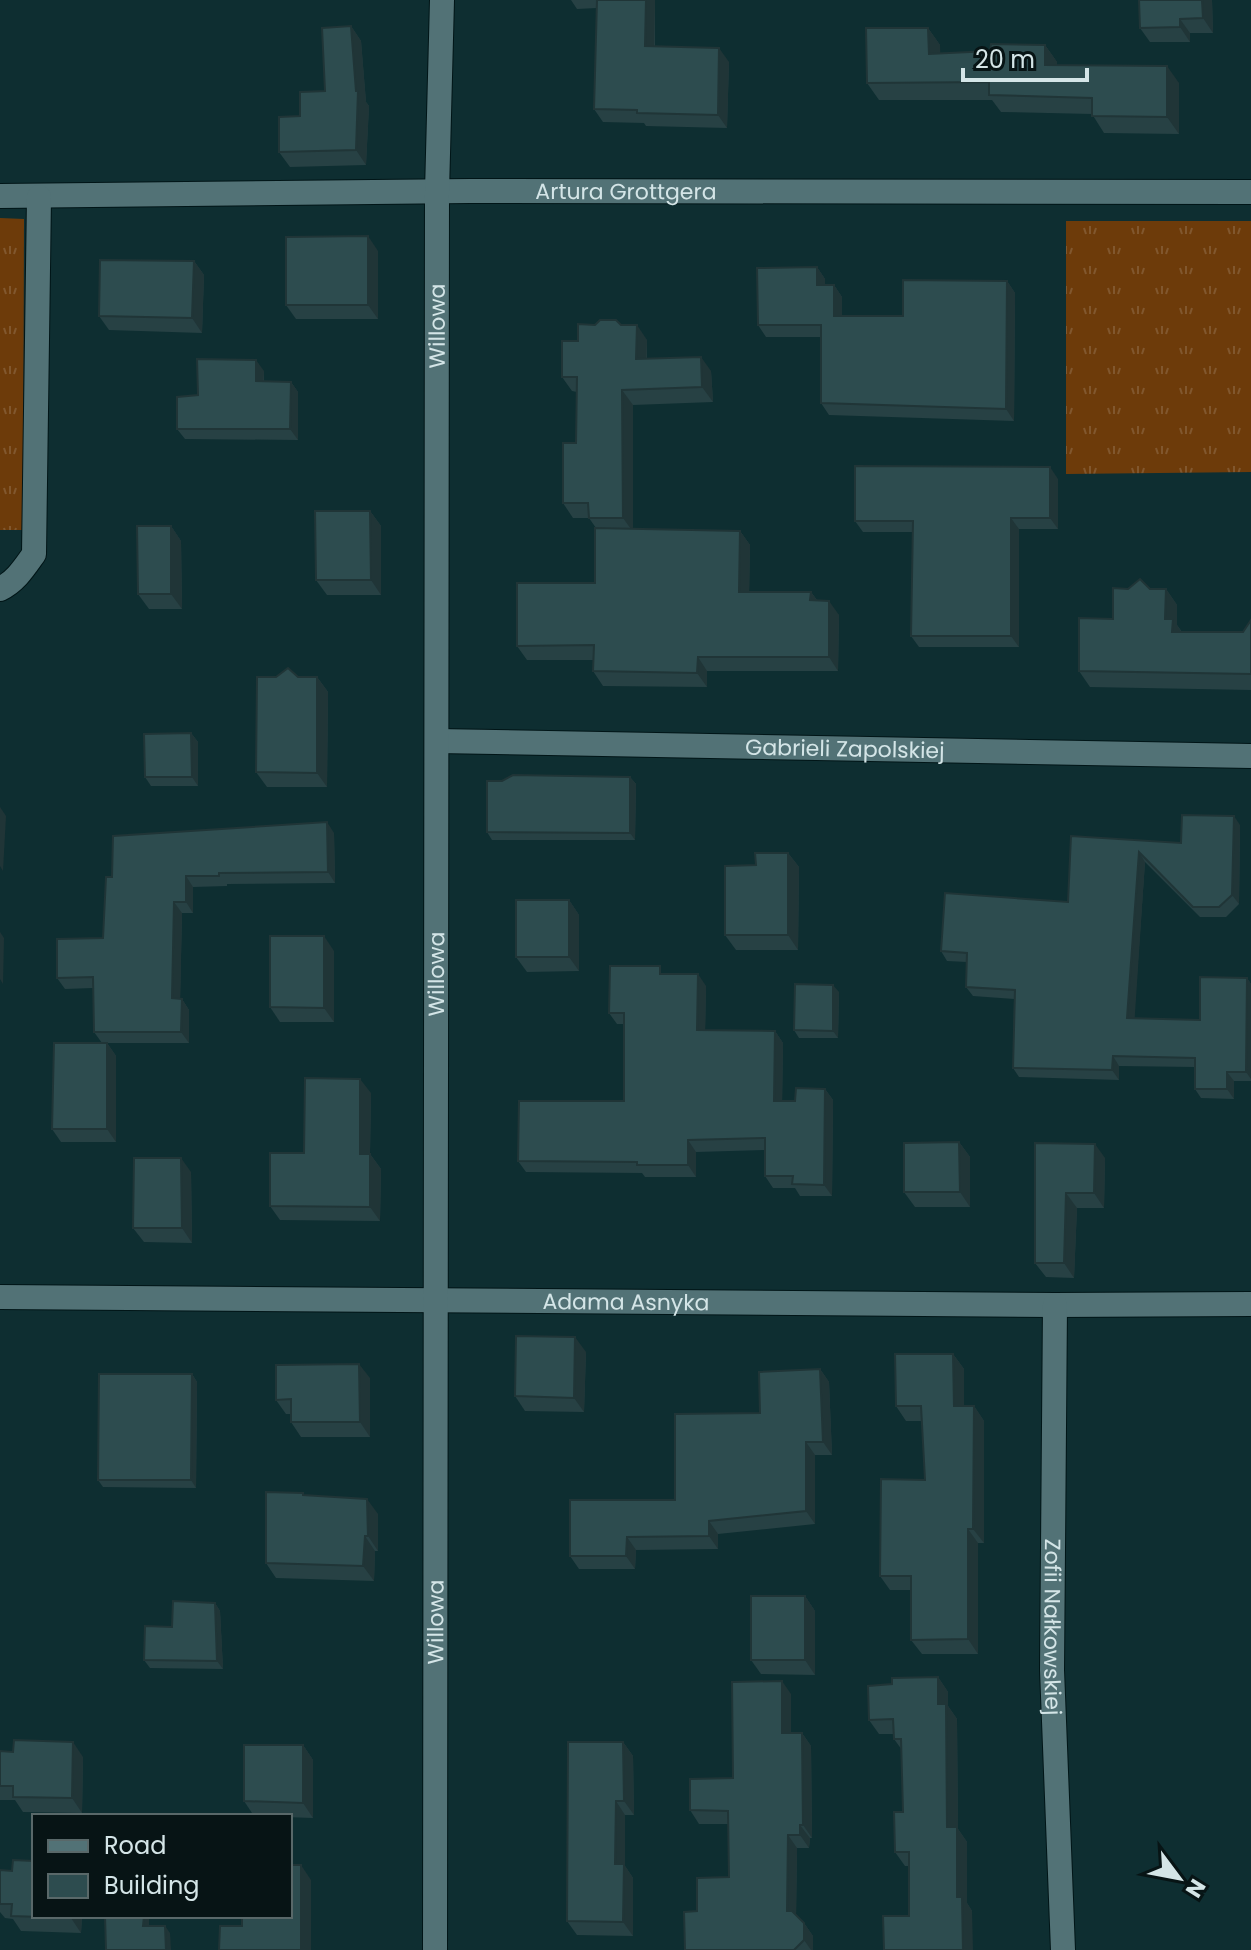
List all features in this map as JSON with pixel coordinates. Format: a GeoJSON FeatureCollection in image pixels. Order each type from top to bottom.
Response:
{"type":"FeatureCollection","features":[{"type":"Feature","properties":{"kind":"street","name":"Willowa"},"geometry":{"type":"LineString","coordinates":[[435,1950],[437,192],[442,0]]}},
{"type":"Feature","properties":{"kind":"street","name":"Artura Grottgera"},"geometry":{"type":"LineString","coordinates":[[0,196],[437,192],[1251,192]]}},
{"type":"Feature","properties":{"kind":"street"},"geometry":{"type":"LineString","coordinates":[[0,589],[22,572],[34,554],[39,197]]}},
{"type":"Feature","properties":{"kind":"street","name":"Gabrieli Zapolskiej"},"geometry":{"type":"LineString","coordinates":[[437,741],[1251,756]]}},
{"type":"Feature","properties":{"kind":"street","name":"Adama Asnyka"},"geometry":{"type":"LineString","coordinates":[[0,1297],[1251,1304]]}},
{"type":"Feature","properties":{"kind":"street","name":"Zofii Nałkowskiej"},"geometry":{"type":"LineString","coordinates":[[1055,1305],[1052,1670],[1063,1950]]}},
{"type":"Feature","properties":{"kind":"green space"},"geometry":{"type":"Polygon","coordinates":[[[0,218],[24,219],[23,530],[0,530],[0,218]]]}},
{"type":"Feature","properties":{"kind":"green space"},"geometry":{"type":"Polygon","coordinates":[[[1066,221],[1251,221],[1251,472],[1066,474],[1066,221]]]}},
{"type":"Feature","properties":{"kind":"building"},"geometry":{"type":"Polygon","coordinates":[[[597,0],[646,0],[645,46],[719,48],[718,115],[594,109],[597,0]]]}},
{"type":"Feature","properties":{"kind":"building"},"geometry":{"type":"Polygon","coordinates":[[[1139,0],[1202,0],[1203,18],[1180,19],[1180,27],[1140,28],[1139,0]]]}},
{"type":"Feature","properties":{"kind":"building"},"geometry":{"type":"Polygon","coordinates":[[[351,26],[358,91],[356,150],[279,152],[279,117],[300,116],[300,92],[325,91],[322,28],[351,26]]]}},
{"type":"Feature","properties":{"kind":"building"},"geometry":{"type":"Polygon","coordinates":[[[866,28],[928,28],[929,54],[990,51],[991,44],[1045,45],[1045,65],[1167,66],[1167,117],[1092,116],[1092,98],[989,95],[989,82],[867,83],[866,28]]]}},
{"type":"Feature","properties":{"kind":"building"},"geometry":{"type":"Polygon","coordinates":[[[368,236],[368,305],[286,305],[286,237],[368,236]]]}},
{"type":"Feature","properties":{"kind":"building"},"geometry":{"type":"Polygon","coordinates":[[[100,260],[194,261],[192,318],[99,316],[100,260]]]}},
{"type":"Feature","properties":{"kind":"building"},"geometry":{"type":"Polygon","coordinates":[[[817,267],[817,285],[834,285],[834,316],[903,316],[903,280],[1007,281],[1006,409],[821,403],[821,325],[758,325],[757,268],[817,267]]]}},
{"type":"Feature","properties":{"kind":"building"},"geometry":{"type":"Polygon","coordinates":[[[600,320],[637,325],[636,359],[701,357],[702,387],[622,390],[623,518],[589,518],[588,503],[563,503],[563,443],[576,443],[577,377],[562,377],[562,341],[578,341],[578,324],[595,325],[600,320]]]}},
{"type":"Feature","properties":{"kind":"building"},"geometry":{"type":"Polygon","coordinates":[[[197,359],[256,360],[256,381],[291,382],[290,429],[177,429],[177,397],[198,395],[197,359]]]}},
{"type":"Feature","properties":{"kind":"building"},"geometry":{"type":"Polygon","coordinates":[[[855,466],[1050,467],[1050,518],[1011,518],[1011,636],[911,636],[913,521],[855,521],[855,466]]]}},
{"type":"Feature","properties":{"kind":"building"},"geometry":{"type":"Polygon","coordinates":[[[315,511],[370,511],[371,580],[316,580],[315,511]]]}},
{"type":"Feature","properties":{"kind":"building"},"geometry":{"type":"Polygon","coordinates":[[[137,526],[171,526],[171,594],[138,594],[137,526]]]}},
{"type":"Feature","properties":{"kind":"building"},"geometry":{"type":"Polygon","coordinates":[[[595,528],[740,531],[739,592],[811,592],[810,600],[829,601],[829,657],[698,657],[697,673],[593,671],[594,645],[517,646],[517,583],[595,583],[595,528]]]}},
{"type":"Feature","properties":{"kind":"building"},"geometry":{"type":"Polygon","coordinates":[[[1140,579],[1150,589],[1166,589],[1165,619],[1173,619],[1172,632],[1243,632],[1251,620],[1251,674],[1079,671],[1079,618],[1113,619],[1113,588],[1128,589],[1140,579]]]}},
{"type":"Feature","properties":{"kind":"building"},"geometry":{"type":"Polygon","coordinates":[[[288,668],[298,677],[317,677],[317,773],[256,772],[257,677],[276,677],[288,668]]]}},
{"type":"Feature","properties":{"kind":"building"},"geometry":{"type":"Polygon","coordinates":[[[191,733],[192,777],[145,777],[144,734],[191,733]]]}},
{"type":"Feature","properties":{"kind":"building"},"geometry":{"type":"Polygon","coordinates":[[[513,775],[630,777],[630,833],[487,832],[487,781],[502,781],[513,775]]]}},
{"type":"Feature","properties":{"kind":"building"},"geometry":{"type":"Polygon","coordinates":[[[1182,815],[1234,816],[1232,895],[1219,907],[1193,907],[1139,852],[1127,1018],[1200,1020],[1200,977],[1247,978],[1246,1072],[1227,1072],[1227,1089],[1195,1089],[1195,1058],[1113,1056],[1112,1070],[1013,1068],[1015,990],[966,987],[967,953],[941,951],[945,893],[1068,902],[1071,836],[1181,843],[1182,815]]]}},
{"type":"Feature","properties":{"kind":"building"},"geometry":{"type":"Polygon","coordinates":[[[327,822],[328,872],[186,876],[186,902],[174,902],[172,998],[182,999],[181,1032],[94,1032],[93,977],[57,978],[57,939],[103,938],[106,877],[112,877],[113,836],[327,822]]]}},
{"type":"Feature","properties":{"kind":"building"},"geometry":{"type":"Polygon","coordinates":[[[755,853],[788,853],[788,935],[725,935],[725,866],[756,865],[755,853]]]}},
{"type":"Feature","properties":{"kind":"building"},"geometry":{"type":"Polygon","coordinates":[[[516,900],[569,900],[569,957],[516,957],[516,900]]]}},
{"type":"Feature","properties":{"kind":"building"},"geometry":{"type":"Polygon","coordinates":[[[270,936],[324,936],[324,1008],[270,1007],[270,936]]]}},
{"type":"Feature","properties":{"kind":"building"},"geometry":{"type":"Polygon","coordinates":[[[610,966],[660,966],[660,974],[698,974],[697,1030],[775,1031],[774,1101],[795,1101],[796,1088],[825,1089],[824,1185],[792,1184],[793,1176],[765,1176],[765,1138],[688,1140],[688,1165],[518,1161],[519,1101],[624,1101],[624,1013],[609,1013],[610,966]]]}},
{"type":"Feature","properties":{"kind":"building"},"geometry":{"type":"Polygon","coordinates":[[[795,984],[833,985],[833,1031],[794,1030],[795,984]]]}},
{"type":"Feature","properties":{"kind":"building"},"geometry":{"type":"Polygon","coordinates":[[[54,1043],[107,1043],[107,1129],[52,1129],[54,1043]]]}},
{"type":"Feature","properties":{"kind":"building"},"geometry":{"type":"Polygon","coordinates":[[[305,1078],[360,1079],[360,1154],[370,1154],[370,1207],[270,1206],[270,1153],[304,1153],[305,1078]]]}},
{"type":"Feature","properties":{"kind":"building"},"geometry":{"type":"Polygon","coordinates":[[[959,1142],[960,1192],[904,1192],[904,1143],[959,1142]]]}},
{"type":"Feature","properties":{"kind":"building"},"geometry":{"type":"Polygon","coordinates":[[[1035,1143],[1095,1144],[1094,1193],[1066,1193],[1064,1263],[1035,1263],[1035,1143]]]}},
{"type":"Feature","properties":{"kind":"building"},"geometry":{"type":"Polygon","coordinates":[[[134,1158],[181,1158],[182,1228],[133,1228],[134,1158]]]}},
{"type":"Feature","properties":{"kind":"building"},"geometry":{"type":"Polygon","coordinates":[[[516,1336],[575,1337],[574,1398],[515,1396],[516,1336]]]}},
{"type":"Feature","properties":{"kind":"building"},"geometry":{"type":"Polygon","coordinates":[[[895,1354],[953,1354],[954,1406],[974,1406],[973,1529],[968,1529],[968,1639],[911,1640],[911,1576],[880,1576],[881,1479],[925,1480],[921,1406],[896,1406],[895,1354]]]}},
{"type":"Feature","properties":{"kind":"building"},"geometry":{"type":"Polygon","coordinates":[[[359,1364],[360,1422],[291,1422],[291,1399],[276,1400],[276,1365],[359,1364]]]}},
{"type":"Feature","properties":{"kind":"building"},"geometry":{"type":"Polygon","coordinates":[[[820,1369],[823,1442],[806,1442],[806,1511],[709,1521],[709,1536],[627,1537],[626,1556],[570,1556],[570,1500],[675,1500],[675,1414],[760,1413],[759,1372],[820,1369]]]}},
{"type":"Feature","properties":{"kind":"building"},"geometry":{"type":"Polygon","coordinates":[[[99,1374],[192,1374],[191,1480],[98,1480],[99,1374]]]}},
{"type":"Feature","properties":{"kind":"building"},"geometry":{"type":"Polygon","coordinates":[[[266,1492],[367,1499],[368,1536],[365,1536],[363,1566],[266,1563],[266,1492]]]}},
{"type":"Feature","properties":{"kind":"building"},"geometry":{"type":"Polygon","coordinates":[[[751,1596],[805,1596],[805,1660],[751,1660],[751,1596]]]}},
{"type":"Feature","properties":{"kind":"building"},"geometry":{"type":"Polygon","coordinates":[[[173,1601],[215,1603],[217,1661],[144,1660],[145,1626],[172,1627],[173,1601]]]}},
{"type":"Feature","properties":{"kind":"building"},"geometry":{"type":"Polygon","coordinates":[[[938,1677],[938,1704],[946,1704],[947,1827],[957,1827],[957,1897],[962,1897],[963,1950],[884,1950],[883,1916],[909,1916],[909,1852],[895,1852],[894,1812],[903,1812],[901,1739],[894,1739],[893,1719],[869,1720],[868,1686],[892,1684],[892,1678],[938,1677]]]}},
{"type":"Feature","properties":{"kind":"building"},"geometry":{"type":"Polygon","coordinates":[[[782,1681],[782,1733],[802,1733],[803,1825],[800,1825],[800,1835],[788,1835],[787,1911],[792,1911],[804,1923],[804,1940],[794,1950],[685,1950],[684,1912],[697,1911],[697,1878],[729,1877],[728,1811],[690,1810],[690,1779],[733,1778],[732,1682],[782,1681]]]}},
{"type":"Feature","properties":{"kind":"building"},"geometry":{"type":"Polygon","coordinates":[[[14,1740],[73,1742],[72,1798],[13,1797],[13,1786],[0,1786],[0,1751],[13,1752],[14,1740]]]}},
{"type":"Feature","properties":{"kind":"building"},"geometry":{"type":"Polygon","coordinates":[[[568,1742],[623,1742],[624,1801],[616,1801],[615,1864],[624,1864],[623,1922],[567,1921],[568,1742]]]}},
{"type":"Feature","properties":{"kind":"building"},"geometry":{"type":"Polygon","coordinates":[[[244,1745],[303,1745],[303,1803],[244,1801],[244,1745]]]}},
{"type":"Feature","properties":{"kind":"building"},"geometry":{"type":"Polygon","coordinates":[[[13,1860],[32,1861],[32,1917],[11,1916],[12,1904],[0,1904],[0,1870],[12,1871],[13,1860]]]}},
{"type":"Feature","properties":{"kind":"building"},"geometry":{"type":"Polygon","coordinates":[[[292,1865],[301,1865],[301,1950],[219,1950],[220,1926],[242,1926],[242,1918],[292,1918],[292,1865]]]}},
{"type":"Feature","properties":{"kind":"building"},"geometry":{"type":"Polygon","coordinates":[[[105,1918],[144,1918],[143,1926],[165,1926],[166,1950],[106,1950],[105,1918]]]}}]}
